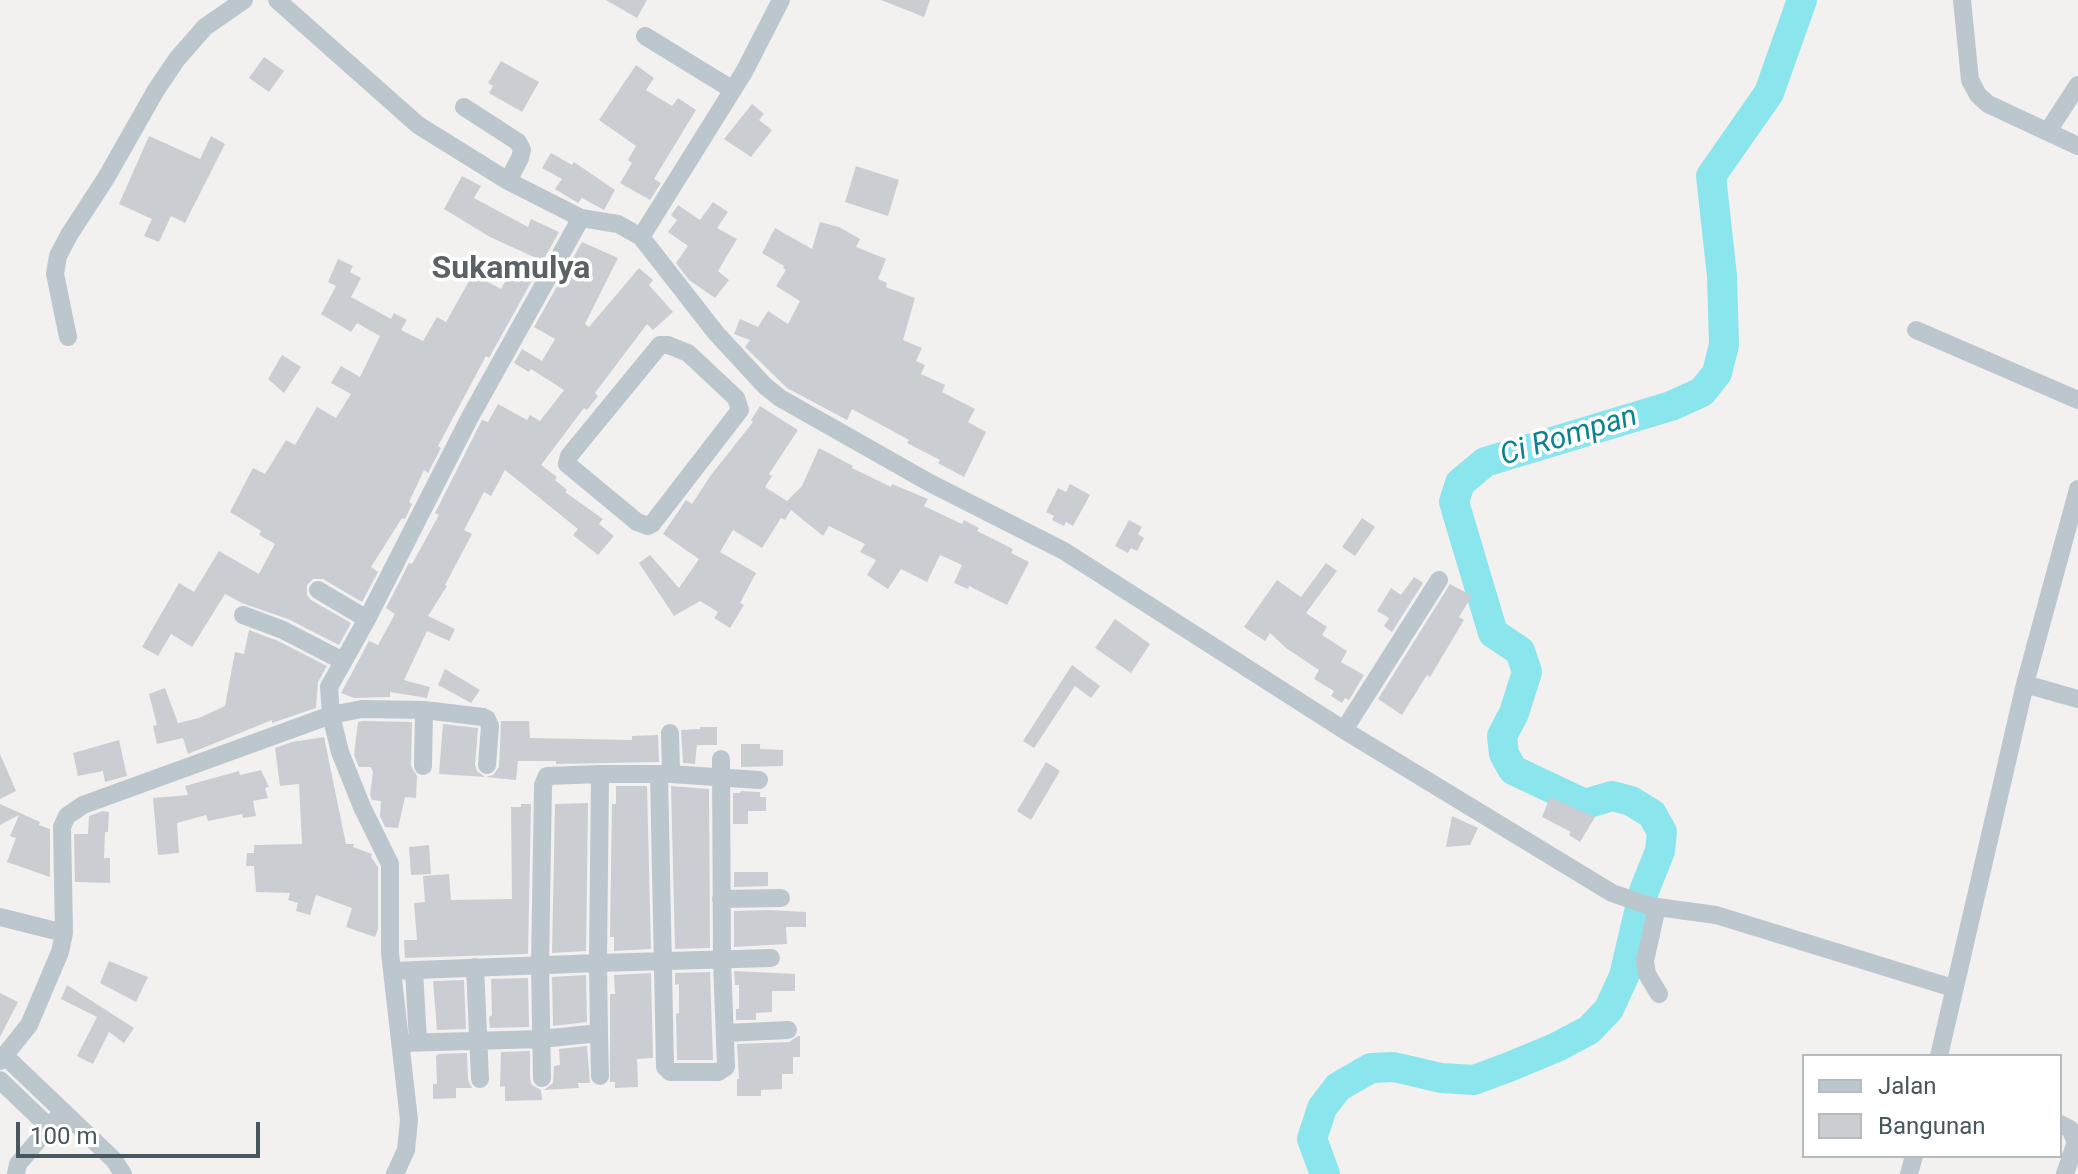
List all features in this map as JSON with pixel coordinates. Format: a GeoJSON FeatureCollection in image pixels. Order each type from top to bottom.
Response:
{"type":"FeatureCollection","features":[{"type":"Feature","properties":{"kind":"street"},"geometry":{"type":"LineString","coordinates":[[68,337],[55,274],[58,256],[177,59],[205,27],[244,0]]}},
{"type":"Feature","properties":{"kind":"street"},"geometry":{"type":"LineString","coordinates":[[277,0],[418,125],[508,181],[581,218],[618,224],[641,237],[716,333],[780,398],[930,483],[1064,551],[1344,730],[1612,893],[1647,905],[1716,915],[1953,988]]}},
{"type":"Feature","properties":{"kind":"street"},"geometry":{"type":"LineString","coordinates":[[641,237],[733,90],[781,0]]}},
{"type":"Feature","properties":{"kind":"street"},"geometry":{"type":"LineString","coordinates":[[1962,0],[1970,80],[1978,95],[1988,104],[2078,146]]}},
{"type":"Feature","properties":{"kind":"street"},"geometry":{"type":"LineString","coordinates":[[645,36],[733,90]]}},
{"type":"Feature","properties":{"kind":"street"},"geometry":{"type":"LineString","coordinates":[[2048,131],[2078,85]]}},
{"type":"Feature","properties":{"kind":"street"},"geometry":{"type":"LineString","coordinates":[[464,107],[518,142],[522,150],[520,158],[508,181]]}},
{"type":"Feature","properties":{"kind":"street"},"geometry":{"type":"LineString","coordinates":[[410,1042],[395,1013],[390,864],[340,752],[331,715],[329,687],[470,417],[581,218]]}},
{"type":"Feature","properties":{"kind":"street"},"geometry":{"type":"LineString","coordinates":[[1916,330],[2078,400]]}},
{"type":"Feature","properties":{"kind":"street"},"geometry":{"type":"LineString","coordinates":[[688,353],[716,333]]}},
{"type":"Feature","properties":{"kind":"street"},"geometry":{"type":"LineString","coordinates":[[660,345],[688,353],[736,398],[740,410],[652,524],[642,524],[567,464],[567,459],[660,345]]}},
{"type":"Feature","properties":{"kind":"street"},"geometry":{"type":"LineString","coordinates":[[1939,1054],[2025,684],[2078,489]]}},
{"type":"Feature","properties":{"kind":"street"},"geometry":{"type":"LineString","coordinates":[[1344,730],[1439,580]]}},
{"type":"Feature","properties":{"kind":"street"},"geometry":{"type":"LineString","coordinates":[[318,590],[367,619]]}},
{"type":"Feature","properties":{"kind":"street"},"geometry":{"type":"LineString","coordinates":[[243,615],[283,630],[343,661]]}},
{"type":"Feature","properties":{"kind":"street"},"geometry":{"type":"LineString","coordinates":[[2025,684],[2078,699]]}},
{"type":"Feature","properties":{"kind":"street"},"geometry":{"type":"LineString","coordinates":[[123,1174],[114,1160],[63,1111],[2,1059],[35,1013],[60,952],[64,933],[62,827],[71,813],[83,805],[181,768],[331,715],[362,709],[424,710],[487,719],[490,726],[487,765]]}},
{"type":"Feature","properties":{"kind":"street"},"geometry":{"type":"LineString","coordinates":[[423,766],[424,710]]}},
{"type":"Feature","properties":{"kind":"street"},"geometry":{"type":"LineString","coordinates":[[670,733],[665,774],[662,963],[665,1067],[668,1070],[722,1072],[726,1067],[721,759]]}},
{"type":"Feature","properties":{"kind":"street"},"geometry":{"type":"LineString","coordinates":[[542,1078],[540,966],[544,781],[553,774],[665,774],[759,780]]}},
{"type":"Feature","properties":{"kind":"street"},"geometry":{"type":"LineString","coordinates":[[600,774],[600,1076]]}},
{"type":"Feature","properties":{"kind":"street"},"geometry":{"type":"LineString","coordinates":[[721,899],[781,898]]}},
{"type":"Feature","properties":{"kind":"street"},"geometry":{"type":"LineString","coordinates":[[1647,905],[1645,961],[1647,974],[1659,994]]}},
{"type":"Feature","properties":{"kind":"street"},"geometry":{"type":"LineString","coordinates":[[0,917],[64,933]]}},
{"type":"Feature","properties":{"kind":"street"},"geometry":{"type":"LineString","coordinates":[[392,971],[771,958]]}},
{"type":"Feature","properties":{"kind":"street"},"geometry":{"type":"LineString","coordinates":[[475,967],[480,1079]]}},
{"type":"Feature","properties":{"kind":"street"},"geometry":{"type":"LineString","coordinates":[[395,1174],[406,1150],[408,1129],[414,970]]}},
{"type":"Feature","properties":{"kind":"street"},"geometry":{"type":"LineString","coordinates":[[725,1033],[788,1030]]}},
{"type":"Feature","properties":{"kind":"street"},"geometry":{"type":"LineString","coordinates":[[410,1042],[478,1042],[599,1033]]}},
{"type":"Feature","properties":{"kind":"street"},"geometry":{"type":"LineString","coordinates":[[0,1080],[49,1127]]}},
{"type":"Feature","properties":{"kind":"street"},"geometry":{"type":"LineString","coordinates":[[16,1174],[18,1164],[63,1111]]}},
{"type":"Feature","properties":{"kind":"street"},"geometry":{"type":"LineString","coordinates":[[2062,1125],[2070,1129],[2076,1142],[2065,1174]]}},
{"type":"Feature","properties":{"kind":"building"},"geometry":{"type":"Polygon","coordinates":[[[606,0],[647,0],[637,18],[606,0]]]}},
{"type":"Feature","properties":{"kind":"building"},"geometry":{"type":"Polygon","coordinates":[[[881,0],[930,0],[924,17],[881,0]]]}},
{"type":"Feature","properties":{"kind":"building"},"geometry":{"type":"Polygon","coordinates":[[[264,57],[284,71],[269,92],[249,78],[264,57]]]}},
{"type":"Feature","properties":{"kind":"building"},"geometry":{"type":"Polygon","coordinates":[[[501,61],[539,82],[522,112],[489,93],[493,86],[488,83],[501,61]]]}},
{"type":"Feature","properties":{"kind":"building"},"geometry":{"type":"Polygon","coordinates":[[[636,65],[654,78],[646,90],[672,106],[678,98],[696,110],[654,179],[661,183],[650,200],[620,183],[632,163],[628,160],[636,146],[599,120],[636,65]]]}},
{"type":"Feature","properties":{"kind":"building"},"geometry":{"type":"Polygon","coordinates":[[[752,104],[764,114],[759,120],[772,130],[751,157],[724,139],[752,104]]]}},
{"type":"Feature","properties":{"kind":"building"},"geometry":{"type":"Polygon","coordinates":[[[149,136],[200,159],[211,136],[225,144],[185,223],[171,216],[159,242],[144,236],[152,219],[119,204],[149,136]]]}},
{"type":"Feature","properties":{"kind":"building"},"geometry":{"type":"Polygon","coordinates":[[[551,153],[572,165],[574,162],[615,190],[604,210],[582,198],[578,203],[555,189],[562,179],[542,168],[551,153]]]}},
{"type":"Feature","properties":{"kind":"building"},"geometry":{"type":"Polygon","coordinates":[[[856,166],[899,180],[888,216],[845,202],[856,166]]]}},
{"type":"Feature","properties":{"kind":"building"},"geometry":{"type":"Polygon","coordinates":[[[462,176],[481,186],[474,198],[528,227],[531,219],[559,232],[489,358],[486,356],[438,446],[441,448],[428,473],[424,470],[409,502],[412,504],[405,519],[402,518],[371,567],[378,572],[362,602],[323,579],[313,579],[307,585],[307,595],[311,600],[351,623],[339,645],[288,619],[225,594],[192,647],[171,634],[158,656],[142,647],[179,583],[194,592],[219,551],[259,574],[275,544],[259,535],[261,531],[230,512],[253,468],[265,474],[286,440],[295,445],[317,407],[336,418],[351,394],[331,383],[341,366],[360,377],[380,336],[357,323],[351,332],[321,314],[336,286],[328,282],[338,259],[353,266],[350,272],[361,278],[351,297],[391,319],[394,313],[407,320],[401,330],[423,341],[437,317],[446,322],[473,274],[501,289],[510,273],[525,282],[536,258],[490,237],[444,209],[462,176]]]}},
{"type":"Feature","properties":{"kind":"building"},"geometry":{"type":"Polygon","coordinates":[[[713,202],[728,212],[717,228],[737,239],[718,271],[729,280],[715,298],[689,280],[676,263],[688,246],[668,232],[677,220],[671,215],[678,205],[700,220],[713,202]]]}},
{"type":"Feature","properties":{"kind":"building"},"geometry":{"type":"Polygon","coordinates":[[[820,222],[839,227],[860,239],[856,247],[886,259],[878,279],[887,283],[886,287],[915,298],[903,340],[922,348],[916,361],[925,365],[921,374],[945,385],[942,392],[975,409],[968,422],[986,432],[964,477],[907,443],[909,440],[852,409],[847,420],[787,388],[745,347],[750,340],[734,334],[740,319],[758,327],[768,311],[788,324],[800,301],[776,286],[786,270],[762,253],[775,228],[812,249],[820,222]]]}},
{"type":"Feature","properties":{"kind":"building"},"geometry":{"type":"Polygon","coordinates":[[[582,242],[618,258],[585,324],[589,327],[639,268],[653,280],[649,285],[673,312],[653,330],[647,324],[595,393],[598,396],[587,410],[584,408],[541,465],[557,477],[555,480],[567,490],[565,492],[603,519],[599,524],[614,536],[598,555],[573,535],[578,529],[505,470],[491,496],[484,492],[464,530],[472,534],[447,586],[428,616],[455,629],[449,641],[427,631],[404,680],[430,687],[427,698],[390,692],[390,697],[354,698],[341,693],[369,641],[378,645],[395,614],[386,608],[439,515],[435,513],[482,420],[488,422],[498,404],[527,420],[530,415],[540,421],[564,390],[531,369],[529,372],[514,363],[522,349],[542,361],[555,339],[534,327],[582,242]]]}},
{"type":"Feature","properties":{"kind":"building"},"geometry":{"type":"Polygon","coordinates":[[[282,355],[301,367],[284,393],[268,379],[282,355]]]}},
{"type":"Feature","properties":{"kind":"building"},"geometry":{"type":"Polygon","coordinates":[[[760,406],[798,430],[769,474],[772,476],[765,487],[787,501],[802,486],[819,448],[891,487],[892,484],[928,499],[924,506],[962,524],[964,520],[979,528],[977,531],[1013,549],[1011,553],[1029,562],[1007,605],[969,586],[968,589],[954,583],[962,565],[940,555],[927,582],[901,569],[888,589],[867,575],[876,560],[860,552],[865,544],[829,526],[823,536],[791,510],[785,520],[781,518],[762,548],[733,530],[720,552],[756,573],[740,603],[744,605],[730,628],[714,618],[718,612],[700,601],[674,616],[639,563],[650,555],[679,588],[699,559],[663,534],[686,500],[692,504],[753,422],[751,420],[760,406]]]}},
{"type":"Feature","properties":{"kind":"building"},"geometry":{"type":"Polygon","coordinates":[[[1070,484],[1090,495],[1073,526],[1066,522],[1064,526],[1052,520],[1054,516],[1046,512],[1058,488],[1066,492],[1070,484]]]}},
{"type":"Feature","properties":{"kind":"building"},"geometry":{"type":"Polygon","coordinates":[[[1362,518],[1375,527],[1355,556],[1342,547],[1362,518]]]}},
{"type":"Feature","properties":{"kind":"building"},"geometry":{"type":"Polygon","coordinates":[[[1129,520],[1142,527],[1138,534],[1144,538],[1137,551],[1131,548],[1128,553],[1115,546],[1129,520]]]}},
{"type":"Feature","properties":{"kind":"building"},"geometry":{"type":"Polygon","coordinates":[[[1326,563],[1337,571],[1306,613],[1327,627],[1322,635],[1347,651],[1341,662],[1364,675],[1349,700],[1345,698],[1342,703],[1331,696],[1334,691],[1314,679],[1319,670],[1270,633],[1265,641],[1244,627],[1277,580],[1301,597],[1326,563]]]}},
{"type":"Feature","properties":{"kind":"building"},"geometry":{"type":"Polygon","coordinates":[[[1414,577],[1423,583],[1392,632],[1384,626],[1389,618],[1377,611],[1391,588],[1401,595],[1414,577]]]}},
{"type":"Feature","properties":{"kind":"building"},"geometry":{"type":"Polygon","coordinates":[[[1450,584],[1472,596],[1459,617],[1464,620],[1430,677],[1427,675],[1402,715],[1378,699],[1450,584]]]}},
{"type":"Feature","properties":{"kind":"building"},"geometry":{"type":"Polygon","coordinates":[[[1115,619],[1150,644],[1131,673],[1095,648],[1115,619]]]}},
{"type":"Feature","properties":{"kind":"building"},"geometry":{"type":"Polygon","coordinates":[[[249,630],[327,666],[318,682],[316,708],[272,723],[272,720],[188,754],[183,738],[157,744],[153,726],[157,725],[149,694],[165,688],[178,723],[199,718],[225,706],[235,652],[244,654],[249,630]]]}},
{"type":"Feature","properties":{"kind":"building"},"geometry":{"type":"Polygon","coordinates":[[[1072,665],[1100,686],[1091,698],[1075,686],[1034,748],[1023,741],[1072,665]]]}},
{"type":"Feature","properties":{"kind":"building"},"geometry":{"type":"Polygon","coordinates":[[[445,669],[480,690],[471,703],[438,685],[445,669]]]}},
{"type":"Feature","properties":{"kind":"building"},"geometry":{"type":"Polygon","coordinates":[[[501,721],[529,721],[530,738],[632,740],[632,736],[658,735],[659,762],[556,764],[556,761],[518,761],[516,780],[486,777],[493,775],[499,767],[501,721]]]}},
{"type":"Feature","properties":{"kind":"building"},"geometry":{"type":"Polygon","coordinates":[[[358,722],[412,722],[411,766],[417,776],[416,798],[405,797],[398,828],[385,827],[380,816],[381,801],[372,800],[370,795],[371,767],[359,767],[354,755],[358,722]]]}},
{"type":"Feature","properties":{"kind":"building"},"geometry":{"type":"Polygon","coordinates":[[[443,724],[478,728],[475,765],[485,777],[439,774],[443,724]]]}},
{"type":"Feature","properties":{"kind":"building"},"geometry":{"type":"Polygon","coordinates":[[[717,727],[717,745],[697,745],[695,764],[683,763],[681,730],[717,727]]]}},
{"type":"Feature","properties":{"kind":"building"},"geometry":{"type":"Polygon","coordinates":[[[324,737],[346,844],[354,844],[353,847],[372,854],[378,867],[378,929],[375,937],[346,927],[352,908],[316,895],[310,915],[296,911],[298,903],[288,900],[290,893],[256,892],[254,866],[246,866],[247,853],[254,853],[254,845],[302,844],[299,784],[280,786],[275,748],[324,737]]]}},
{"type":"Feature","properties":{"kind":"building"},"geometry":{"type":"Polygon","coordinates":[[[119,740],[127,776],[105,782],[103,771],[78,776],[73,753],[119,740]]]}},
{"type":"Feature","properties":{"kind":"building"},"geometry":{"type":"Polygon","coordinates":[[[741,744],[760,744],[760,749],[783,750],[783,766],[741,767],[741,744]]]}},
{"type":"Feature","properties":{"kind":"building"},"geometry":{"type":"Polygon","coordinates":[[[0,754],[16,791],[0,799],[0,754]]]}},
{"type":"Feature","properties":{"kind":"building"},"geometry":{"type":"Polygon","coordinates":[[[1046,762],[1060,771],[1031,820],[1017,811],[1046,762]]]}},
{"type":"Feature","properties":{"kind":"building"},"geometry":{"type":"Polygon","coordinates":[[[261,770],[269,787],[265,788],[268,798],[253,801],[256,816],[243,818],[242,814],[208,821],[206,815],[177,823],[179,853],[158,855],[153,798],[188,795],[185,786],[239,771],[240,775],[261,770]]]}},
{"type":"Feature","properties":{"kind":"building"},"geometry":{"type":"Polygon","coordinates":[[[616,786],[647,786],[651,949],[614,951],[614,937],[610,937],[612,804],[616,804],[616,786]]]}},
{"type":"Feature","properties":{"kind":"building"},"geometry":{"type":"Polygon","coordinates":[[[671,786],[709,789],[710,948],[675,949],[671,786]]]}},
{"type":"Feature","properties":{"kind":"building"},"geometry":{"type":"Polygon","coordinates":[[[760,792],[760,797],[766,797],[766,811],[748,811],[748,824],[733,824],[733,793],[760,792]]]}},
{"type":"Feature","properties":{"kind":"building"},"geometry":{"type":"Polygon","coordinates":[[[1550,797],[1595,817],[1580,842],[1569,835],[1571,832],[1542,817],[1550,797]]]}},
{"type":"Feature","properties":{"kind":"building"},"geometry":{"type":"Polygon","coordinates":[[[588,803],[586,951],[552,953],[555,804],[588,803]]]}},
{"type":"Feature","properties":{"kind":"building"},"geometry":{"type":"Polygon","coordinates":[[[0,804],[50,829],[50,877],[7,862],[16,838],[10,836],[19,815],[0,825],[0,804]]]}},
{"type":"Feature","properties":{"kind":"building"},"geometry":{"type":"Polygon","coordinates":[[[521,804],[531,804],[528,954],[405,958],[404,940],[417,940],[414,903],[425,902],[423,876],[449,874],[451,900],[512,899],[511,807],[521,807],[521,804]]]}},
{"type":"Feature","properties":{"kind":"building"},"geometry":{"type":"Polygon","coordinates":[[[109,812],[104,858],[110,858],[110,883],[75,882],[74,834],[88,834],[89,816],[109,812]]]}},
{"type":"Feature","properties":{"kind":"building"},"geometry":{"type":"Polygon","coordinates":[[[1452,816],[1478,828],[1470,845],[1446,847],[1452,816]]]}},
{"type":"Feature","properties":{"kind":"building"},"geometry":{"type":"Polygon","coordinates":[[[429,845],[431,874],[411,875],[409,847],[429,845]]]}},
{"type":"Feature","properties":{"kind":"building"},"geometry":{"type":"Polygon","coordinates":[[[734,872],[768,872],[768,886],[734,887],[734,872]]]}},
{"type":"Feature","properties":{"kind":"building"},"geometry":{"type":"Polygon","coordinates":[[[734,911],[806,912],[806,927],[786,927],[787,944],[734,947],[734,911]]]}},
{"type":"Feature","properties":{"kind":"building"},"geometry":{"type":"Polygon","coordinates":[[[109,961],[148,977],[136,1002],[100,983],[109,961]]]}},
{"type":"Feature","properties":{"kind":"building"},"geometry":{"type":"Polygon","coordinates":[[[734,971],[795,974],[795,991],[772,991],[772,1012],[756,1013],[756,1020],[736,1020],[739,985],[735,985],[734,971]]]}},
{"type":"Feature","properties":{"kind":"building"},"geometry":{"type":"Polygon","coordinates":[[[710,972],[713,1060],[677,1060],[679,984],[675,985],[675,973],[710,972]]]}},
{"type":"Feature","properties":{"kind":"building"},"geometry":{"type":"Polygon","coordinates":[[[651,973],[653,1058],[637,1059],[638,1087],[615,1088],[615,1082],[610,1082],[610,994],[615,994],[614,975],[651,973]]]}},
{"type":"Feature","properties":{"kind":"building"},"geometry":{"type":"Polygon","coordinates":[[[586,975],[587,1022],[553,1026],[552,977],[586,975]]]}},
{"type":"Feature","properties":{"kind":"building"},"geometry":{"type":"Polygon","coordinates":[[[528,978],[529,1027],[490,1028],[491,979],[528,978]]]}},
{"type":"Feature","properties":{"kind":"building"},"geometry":{"type":"Polygon","coordinates":[[[464,980],[466,1029],[437,1030],[433,981],[464,980]]]}},
{"type":"Feature","properties":{"kind":"building"},"geometry":{"type":"Polygon","coordinates":[[[67,985],[134,1028],[124,1043],[109,1032],[93,1064],[77,1056],[97,1017],[61,999],[67,985]]]}},
{"type":"Feature","properties":{"kind":"building"},"geometry":{"type":"Polygon","coordinates":[[[0,993],[18,1002],[0,1037],[0,993]]]}},
{"type":"Feature","properties":{"kind":"building"},"geometry":{"type":"Polygon","coordinates":[[[798,1036],[800,1057],[793,1057],[793,1074],[782,1074],[782,1089],[761,1090],[761,1096],[737,1096],[737,1044],[789,1042],[798,1036]]]}},
{"type":"Feature","properties":{"kind":"building"},"geometry":{"type":"Polygon","coordinates":[[[587,1046],[590,1083],[578,1083],[579,1088],[544,1090],[553,1083],[554,1066],[560,1065],[559,1049],[587,1046]]]}},
{"type":"Feature","properties":{"kind":"building"},"geometry":{"type":"Polygon","coordinates":[[[530,1051],[530,1079],[532,1085],[541,1090],[542,1100],[505,1101],[505,1086],[500,1087],[501,1052],[530,1051]]]}},
{"type":"Feature","properties":{"kind":"building"},"geometry":{"type":"Polygon","coordinates":[[[467,1053],[468,1080],[472,1088],[456,1088],[456,1098],[433,1099],[433,1084],[437,1084],[436,1056],[467,1053]]]}},
{"type":"Feature","properties":{"kind":"waterway","name":"Ci Rompan"},"geometry":{"type":"LineString","coordinates":[[1325,1174],[1312,1139],[1322,1108],[1338,1087],[1371,1068],[1394,1067],[1441,1078],[1474,1080],[1509,1067],[1589,1030],[1609,1009],[1624,976],[1644,891],[1660,851],[1662,832],[1652,814],[1631,801],[1612,796],[1585,804],[1513,770],[1504,754],[1502,736],[1514,713],[1527,672],[1520,651],[1493,633],[1454,502],[1460,483],[1485,462],[1671,406],[1702,392],[1717,373],[1724,345],[1722,276],[1711,176],[1769,93],[1802,0]]}},
{"type":"Feature","properties":{"kind":"district","name":"Sukamulya"},"geometry":{"type":"Point","coordinates":[511,270]}}]}
